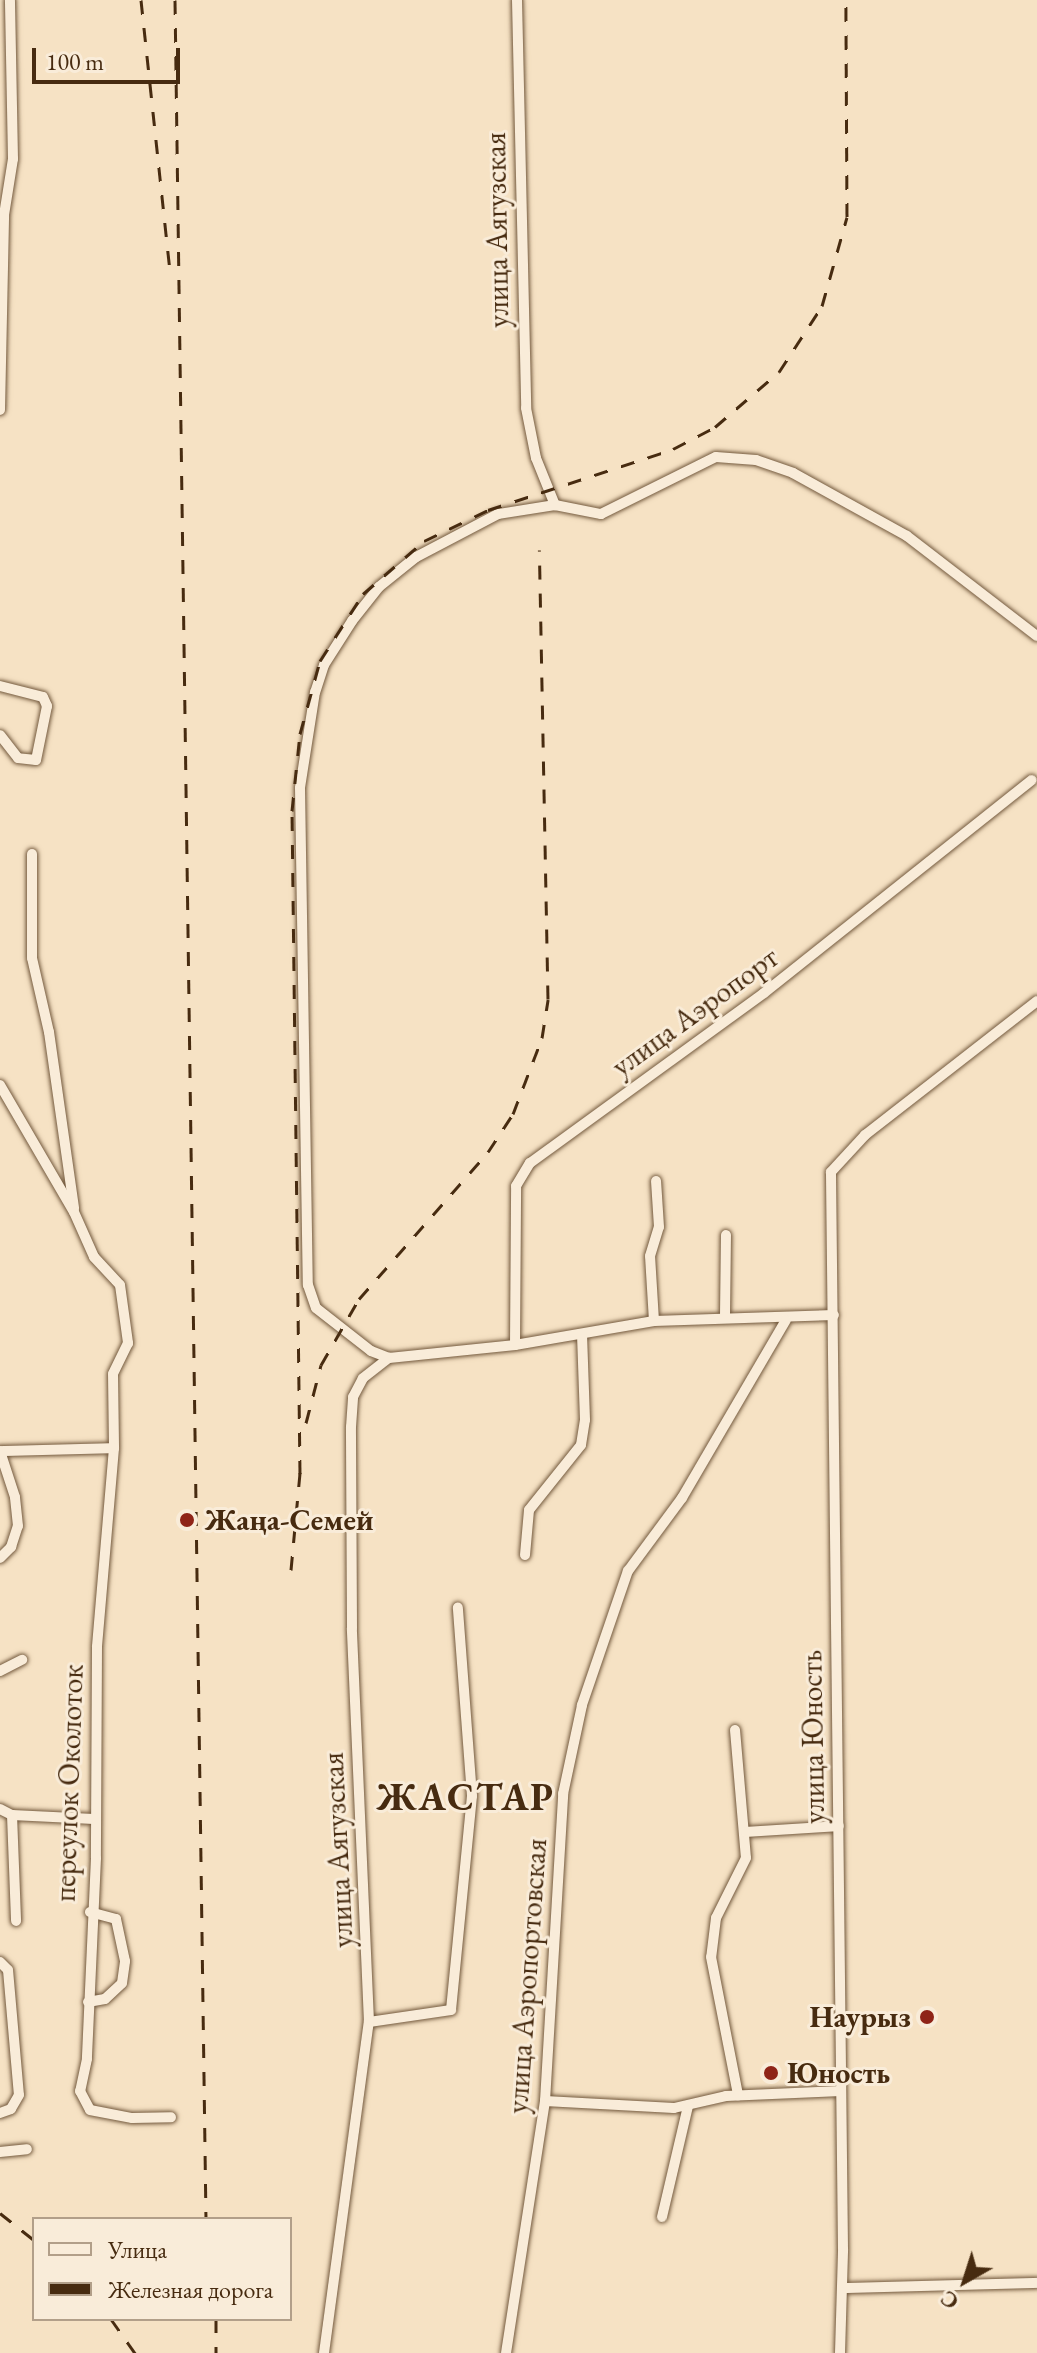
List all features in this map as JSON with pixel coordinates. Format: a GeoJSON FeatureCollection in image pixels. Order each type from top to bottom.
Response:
{"type":"FeatureCollection","features":[{"type":"Feature","properties":{"kind":"street"},"geometry":{"type":"LineString","coordinates":[[0,410],[2,215],[13,159],[10,0]]}},
{"type":"Feature","properties":{"kind":"street","name":"улица Аягузская"},"geometry":{"type":"LineString","coordinates":[[517,0],[526,408],[536,458],[555,505]]}},
{"type":"Feature","properties":{"kind":"street"},"geometry":{"type":"LineString","coordinates":[[834,1315],[786,1320],[725,1316],[654,1321],[515,1345],[389,1358],[371,1351],[316,1308],[308,1285],[300,788],[315,692],[324,665],[352,621],[379,587],[416,557],[498,514],[555,505],[601,514],[716,457],[756,460],[793,473],[907,536],[1037,636]]}},
{"type":"Feature","properties":{"kind":"street"},"geometry":{"type":"LineString","coordinates":[[0,686],[43,697],[47,706],[36,760],[18,758],[0,735]]}},
{"type":"Feature","properties":{"kind":"street","name":"улица Аэропорт"},"geometry":{"type":"LineString","coordinates":[[515,1345],[516,1186],[530,1163],[764,993],[1032,780]]}},
{"type":"Feature","properties":{"kind":"street"},"geometry":{"type":"LineString","coordinates":[[32,854],[32,958],[49,1032],[74,1212]]}},
{"type":"Feature","properties":{"kind":"street","name":"улица Юность"},"geometry":{"type":"LineString","coordinates":[[840,2353],[843,2288],[831,1172],[865,1135],[1037,1001]]}},
{"type":"Feature","properties":{"kind":"street"},"geometry":{"type":"LineString","coordinates":[[0,1085],[74,1212]]}},
{"type":"Feature","properties":{"kind":"street"},"geometry":{"type":"LineString","coordinates":[[654,1321],[650,1256],[659,1227],[656,1181]]}},
{"type":"Feature","properties":{"kind":"street","name":"переулок Околоток"},"geometry":{"type":"LineString","coordinates":[[74,1212],[94,1257],[120,1285],[128,1343],[113,1374],[114,1448],[97,1647],[96,1858],[90,1912],[83,2100],[90,2110],[132,2118],[171,2117]]}},
{"type":"Feature","properties":{"kind":"street"},"geometry":{"type":"LineString","coordinates":[[725,1316],[726,1235]]}},
{"type":"Feature","properties":{"kind":"street","name":"улица Аэропортовская"},"geometry":{"type":"LineString","coordinates":[[506,2353],[545,2101],[563,1794],[582,1705],[628,1571],[682,1498],[786,1320]]}},
{"type":"Feature","properties":{"kind":"street"},"geometry":{"type":"LineString","coordinates":[[525,1555],[529,1510],[581,1445],[585,1420],[582,1334]]}},
{"type":"Feature","properties":{"kind":"street","name":"улица Аягузская"},"geometry":{"type":"LineString","coordinates":[[324,2353],[369,2022],[352,1628],[351,1427],[358,1388],[389,1358]]}},
{"type":"Feature","properties":{"kind":"street"},"geometry":{"type":"LineString","coordinates":[[0,1558],[11,1547],[18,1526],[15,1497],[0,1451],[114,1448]]}},
{"type":"Feature","properties":{"kind":"street"},"geometry":{"type":"LineString","coordinates":[[369,2022],[451,2010],[472,1796],[458,1608]]}},
{"type":"Feature","properties":{"kind":"street"},"geometry":{"type":"LineString","coordinates":[[0,1671],[22,1660]]}},
{"type":"Feature","properties":{"kind":"street"},"geometry":{"type":"LineString","coordinates":[[735,1730],[746,1858],[716,1918],[711,1957],[738,2095]]}},
{"type":"Feature","properties":{"kind":"street"},"geometry":{"type":"LineString","coordinates":[[0,1809],[12,1815],[94,1819]]}},
{"type":"Feature","properties":{"kind":"street"},"geometry":{"type":"LineString","coordinates":[[12,1815],[16,1921]]}},
{"type":"Feature","properties":{"kind":"street"},"geometry":{"type":"LineString","coordinates":[[746,1832],[839,1826]]}},
{"type":"Feature","properties":{"kind":"street"},"geometry":{"type":"LineString","coordinates":[[88,2002],[105,1999],[122,1983],[125,1961],[116,1919],[90,1912]]}},
{"type":"Feature","properties":{"kind":"street"},"geometry":{"type":"LineString","coordinates":[[0,1962],[8,1970],[19,2095],[11,2109],[0,2113]]}},
{"type":"Feature","properties":{"kind":"street"},"geometry":{"type":"LineString","coordinates":[[545,2101],[633,2109],[688,2106],[738,2095],[841,2091]]}},
{"type":"Feature","properties":{"kind":"street"},"geometry":{"type":"LineString","coordinates":[[662,2217],[688,2106]]}},
{"type":"Feature","properties":{"kind":"street"},"geometry":{"type":"LineString","coordinates":[[0,2152],[27,2149]]}},
{"type":"Feature","properties":{"kind":"street"},"geometry":{"type":"LineString","coordinates":[[843,2288],[1037,2283]]}},
{"type":"Feature","properties":{"kind":"railway"},"geometry":{"type":"LineString","coordinates":[[141,0],[170,270]]}},
{"type":"Feature","properties":{"kind":"railway"},"geometry":{"type":"LineString","coordinates":[[175,0],[206,2217]]}},
{"type":"Feature","properties":{"kind":"railway"},"geometry":{"type":"LineString","coordinates":[[300,1474],[292,811],[300,734],[320,661],[363,594],[424,541],[488,510],[673,449],[715,427],[779,372],[822,306],[847,217],[846,0]]}},
{"type":"Feature","properties":{"kind":"railway"},"geometry":{"type":"LineString","coordinates":[[306,1423],[321,1365],[359,1299],[488,1152],[513,1114],[542,1038],[548,999],[539,550]]}},
{"type":"Feature","properties":{"kind":"railway"},"geometry":{"type":"LineString","coordinates":[[291,1570],[301,1463]]}},
{"type":"Feature","properties":{"kind":"railway"},"geometry":{"type":"LineString","coordinates":[[0,2213],[32,2238]]}},
{"type":"Feature","properties":{"kind":"railway"},"geometry":{"type":"LineString","coordinates":[[112,2321],[135,2353]]}},
{"type":"Feature","properties":{"kind":"railway"},"geometry":{"type":"LineString","coordinates":[[216,2321],[216,2353]]}},
{"type":"Feature","properties":{"kind":"place","name":"Жаңа-Семей"},"geometry":{"type":"Point","coordinates":[187,1520]}},
{"type":"Feature","properties":{"kind":"place","name":"Наурыз"},"geometry":{"type":"Point","coordinates":[927,2017]}},
{"type":"Feature","properties":{"kind":"place","name":"Юность"},"geometry":{"type":"Point","coordinates":[771,2073]}},
{"type":"Feature","properties":{"kind":"district","name":"ЖАСТАР"},"geometry":{"type":"Point","coordinates":[466,1797]}}]}
